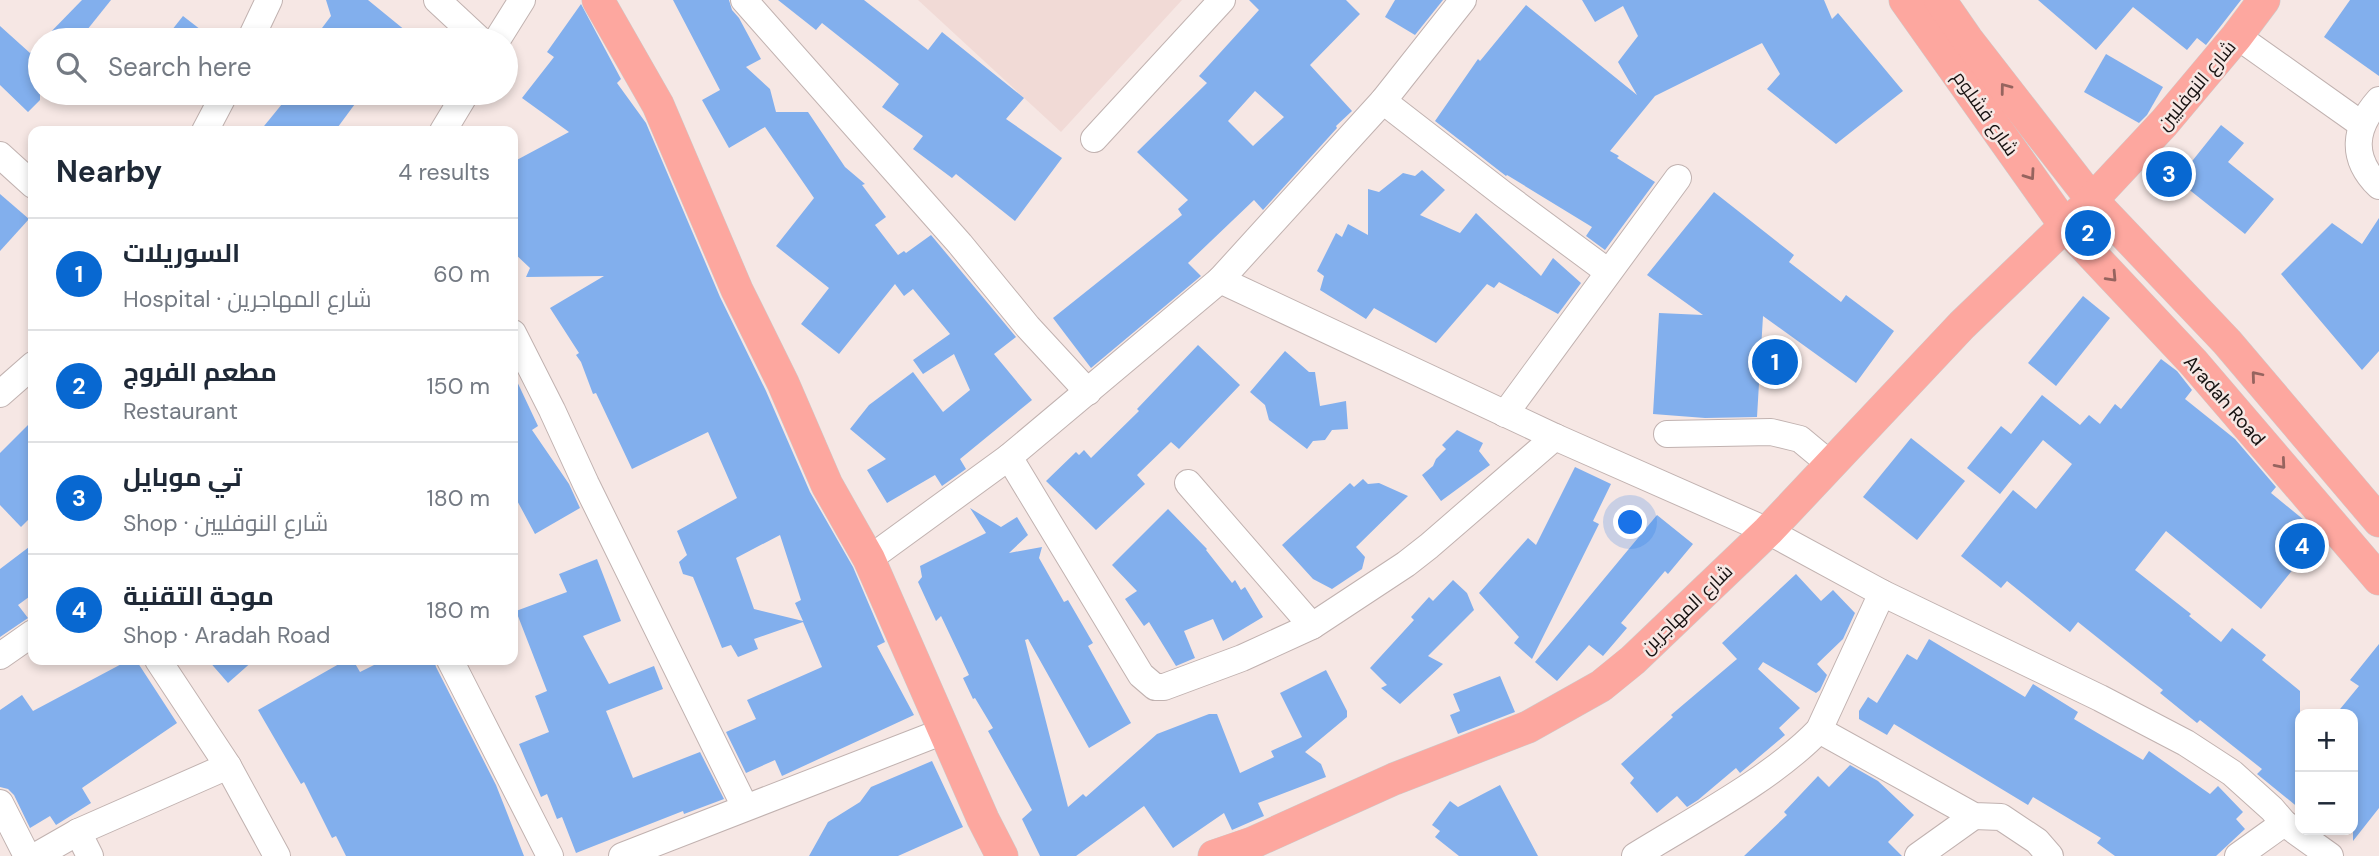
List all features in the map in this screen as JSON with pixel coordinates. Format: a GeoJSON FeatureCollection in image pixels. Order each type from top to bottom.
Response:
{"type":"FeatureCollection","features":[{"type":"Feature","properties":{"kind":"main road"},"geometry":{"type":"LineString","coordinates":[[598,0],[657,105],[737,290],[783,383],[827,485],[869,559],[983,819],[1002,856]]}},
{"type":"Feature","properties":{"kind":"main road","name":"شارع فشلوم"},"geometry":{"type":"LineString","coordinates":[[1905,0],[1955,45],[2092,200]]}},
{"type":"Feature","properties":{"kind":"main road","name":"شارع فشلوم"},"geometry":{"type":"LineString","coordinates":[[1940,0],[1955,45],[2066,227]]}},
{"type":"Feature","properties":{"kind":"main road","name":"شارع النوفليين"},"geometry":{"type":"LineString","coordinates":[[2066,227],[2164,123],[2264,0]]}},
{"type":"Feature","properties":{"kind":"main road","name":"Aradah Road"},"geometry":{"type":"LineString","coordinates":[[2092,200],[2227,342],[2376,514]]}},
{"type":"Feature","properties":{"kind":"main road","name":"Aradah Road"},"geometry":{"type":"LineString","coordinates":[[2066,227],[2193,362],[2379,579]]}},
{"type":"Feature","properties":{"kind":"main road","name":"شارع المهاجرين"},"geometry":{"type":"LineString","coordinates":[[1214,856],[1257,849],[1394,779],[1528,727],[1601,687],[1633,660],[1768,531],[1962,325],[2066,227]]}},
{"type":"Feature","properties":{"kind":"street"},"geometry":{"type":"LineString","coordinates":[[256,28],[269,0]]}},
{"type":"Feature","properties":{"kind":"street"},"geometry":{"type":"LineString","coordinates":[[437,0],[467,28]]}},
{"type":"Feature","properties":{"kind":"street"},"geometry":{"type":"LineString","coordinates":[[504,28],[522,0]]}},
{"type":"Feature","properties":{"kind":"street"},"geometry":{"type":"LineString","coordinates":[[744,0],[960,244],[1028,327],[1088,392]]}},
{"type":"Feature","properties":{"kind":"street"},"geometry":{"type":"LineString","coordinates":[[1094,139],[1222,0]]}},
{"type":"Feature","properties":{"kind":"street"},"geometry":{"type":"LineString","coordinates":[[869,559],[1009,457],[1220,280],[1383,101],[1463,0]]}},
{"type":"Feature","properties":{"kind":"street"},"geometry":{"type":"LineString","coordinates":[[2237,36],[2361,124]]}},
{"type":"Feature","properties":{"kind":"street"},"geometry":{"type":"LineString","coordinates":[[2379,100],[2361,124],[2357,151],[2368,176],[2379,186]]}},
{"type":"Feature","properties":{"kind":"street"},"geometry":{"type":"LineString","coordinates":[[1383,101],[1608,271]]}},
{"type":"Feature","properties":{"kind":"street"},"geometry":{"type":"LineString","coordinates":[[208,126],[219,105]]}},
{"type":"Feature","properties":{"kind":"street"},"geometry":{"type":"LineString","coordinates":[[446,126],[459,105]]}},
{"type":"Feature","properties":{"kind":"street"},"geometry":{"type":"LineString","coordinates":[[0,155],[28,181]]}},
{"type":"Feature","properties":{"kind":"street"},"geometry":{"type":"LineString","coordinates":[[1505,414],[1678,177]]}},
{"type":"Feature","properties":{"kind":"street"},"geometry":{"type":"LineString","coordinates":[[1220,280],[1555,437],[1768,531],[1882,593],[2100,698],[2186,743],[2232,773],[2284,823],[2330,856]]}},
{"type":"Feature","properties":{"kind":"street"},"geometry":{"type":"LineString","coordinates":[[518,343],[745,807]]}},
{"type":"Feature","properties":{"kind":"street"},"geometry":{"type":"LineString","coordinates":[[0,394],[28,369]]}},
{"type":"Feature","properties":{"kind":"street"},"geometry":{"type":"LineString","coordinates":[[1667,435],[1771,432],[1800,439],[1830,464]]}},
{"type":"Feature","properties":{"kind":"street"},"geometry":{"type":"LineString","coordinates":[[1009,457],[1140,675],[1155,687],[1164,687],[1242,658],[1312,626],[1429,546],[1555,437]]}},
{"type":"Feature","properties":{"kind":"street"},"geometry":{"type":"LineString","coordinates":[[1188,482],[1312,626]]}},
{"type":"Feature","properties":{"kind":"street"},"geometry":{"type":"LineString","coordinates":[[1634,856],[1780,764],[1805,745],[1819,730],[1882,593]]}},
{"type":"Feature","properties":{"kind":"street"},"geometry":{"type":"LineString","coordinates":[[0,656],[28,637]]}},
{"type":"Feature","properties":{"kind":"street"},"geometry":{"type":"LineString","coordinates":[[161,665],[228,766],[277,856]]}},
{"type":"Feature","properties":{"kind":"street"},"geometry":{"type":"LineString","coordinates":[[453,665],[550,856]]}},
{"type":"Feature","properties":{"kind":"street"},"geometry":{"type":"LineString","coordinates":[[1819,730],[1974,816],[2001,817],[2037,841],[2050,856]]}},
{"type":"Feature","properties":{"kind":"street"},"geometry":{"type":"LineString","coordinates":[[622,856],[944,731]]}},
{"type":"Feature","properties":{"kind":"street"},"geometry":{"type":"LineString","coordinates":[[36,856],[78,832],[228,766]]}},
{"type":"Feature","properties":{"kind":"street"},"geometry":{"type":"LineString","coordinates":[[0,803],[27,856]]}},
{"type":"Feature","properties":{"kind":"street"},"geometry":{"type":"LineString","coordinates":[[1918,856],[1974,816]]}},
{"type":"Feature","properties":{"kind":"street"},"geometry":{"type":"LineString","coordinates":[[2238,856],[2284,823]]}},
{"type":"Feature","properties":{"kind":"street"},"geometry":{"type":"LineString","coordinates":[[78,832],[90,856]]}},
{"type":"Feature","properties":{"kind":"shaded area"},"geometry":{"type":"Polygon","coordinates":[[[918,0],[1182,0],[1061,132],[918,0]]]}},
{"type":"Feature","properties":{"kind":"building"},"geometry":{"type":"Polygon","coordinates":[[[82,0],[111,0],[89,28],[55,28],[82,0]]]}},
{"type":"Feature","properties":{"kind":"building"},"geometry":{"type":"Polygon","coordinates":[[[326,0],[368,0],[402,28],[322,28],[331,16],[326,0]]]}},
{"type":"Feature","properties":{"kind":"building"},"geometry":{"type":"Polygon","coordinates":[[[673,0],[729,0],[732,10],[761,59],[746,67],[770,89],[776,112],[808,112],[845,167],[865,184],[862,185],[886,217],[875,225],[898,255],[904,251],[906,253],[931,235],[1016,337],[994,354],[1032,400],[960,459],[966,469],[942,486],[935,475],[887,503],[867,470],[886,459],[850,429],[869,405],[913,372],[943,412],[970,390],[954,354],[923,374],[913,360],[950,334],[913,289],[904,296],[895,284],[839,354],[801,324],[829,288],[776,246],[814,198],[765,127],[729,148],[702,100],[720,90],[673,0]]]}},
{"type":"Feature","properties":{"kind":"building"},"geometry":{"type":"Polygon","coordinates":[[[778,0],[864,0],[928,50],[942,32],[1024,98],[1006,119],[1062,158],[1015,221],[956,174],[952,178],[913,149],[923,136],[882,107],[899,84],[822,23],[816,30],[778,0]]]}},
{"type":"Feature","properties":{"kind":"building"},"geometry":{"type":"Polygon","coordinates":[[[1249,0],[1346,0],[1360,14],[1310,65],[1352,111],[1263,210],[1254,200],[1188,263],[1201,276],[1091,368],[1053,318],[1182,215],[1178,209],[1188,200],[1137,152],[1207,83],[1199,76],[1259,10],[1249,0]],[[1255,91],[1228,121],[1253,146],[1284,117],[1255,91]]]}},
{"type":"Feature","properties":{"kind":"building"},"geometry":{"type":"Polygon","coordinates":[[[1395,0],[1443,0],[1415,35],[1385,17],[1395,0]]]}},
{"type":"Feature","properties":{"kind":"building"},"geometry":{"type":"Polygon","coordinates":[[[1582,0],[1824,0],[1832,19],[1838,13],[1903,91],[1836,144],[1767,89],[1780,74],[1762,43],[1655,96],[1610,151],[1655,182],[1605,250],[1586,236],[1592,227],[1506,176],[1435,121],[1478,59],[1480,61],[1526,5],[1637,95],[1618,62],[1638,36],[1623,6],[1595,22],[1582,0]]]}},
{"type":"Feature","properties":{"kind":"building"},"geometry":{"type":"Polygon","coordinates":[[[2038,0],[2241,0],[2206,45],[2197,38],[2187,50],[2133,7],[2096,50],[2038,0]]]}},
{"type":"Feature","properties":{"kind":"building"},"geometry":{"type":"Polygon","coordinates":[[[2350,0],[2379,0],[2379,76],[2324,37],[2350,0]]]}},
{"type":"Feature","properties":{"kind":"building"},"geometry":{"type":"Polygon","coordinates":[[[581,4],[621,79],[617,83],[646,123],[720,297],[766,391],[810,492],[853,567],[885,642],[877,646],[914,715],[782,776],[775,760],[746,773],[726,732],[756,719],[747,700],[822,667],[803,622],[754,639],[758,649],[738,657],[731,645],[722,648],[693,577],[683,574],[679,562],[687,555],[677,531],[737,498],[708,432],[632,469],[596,393],[593,394],[576,355],[579,353],[550,308],[604,276],[526,277],[530,268],[518,257],[518,159],[569,132],[522,98],[554,57],[547,52],[581,4]],[[780,535],[736,558],[754,609],[803,621],[795,603],[801,600],[780,535]]]}},
{"type":"Feature","properties":{"kind":"building"},"geometry":{"type":"Polygon","coordinates":[[[183,16],[198,28],[174,28],[183,16]]]}},
{"type":"Feature","properties":{"kind":"building"},"geometry":{"type":"Polygon","coordinates":[[[0,26],[28,51],[28,105],[35,105],[28,112],[0,85],[0,26]]]}},
{"type":"Feature","properties":{"kind":"building"},"geometry":{"type":"Polygon","coordinates":[[[2106,54],[2163,87],[2147,115],[2139,123],[2084,92],[2106,54]]]}},
{"type":"Feature","properties":{"kind":"building"},"geometry":{"type":"Polygon","coordinates":[[[281,105],[354,105],[339,126],[264,126],[281,105]]]}},
{"type":"Feature","properties":{"kind":"building"},"geometry":{"type":"Polygon","coordinates":[[[2221,125],[2244,143],[2228,162],[2274,199],[2245,234],[2177,180],[2221,125]]]}},
{"type":"Feature","properties":{"kind":"building"},"geometry":{"type":"Polygon","coordinates":[[[1422,170],[1445,190],[1420,215],[1460,233],[1476,213],[1541,276],[1553,258],[1581,283],[1558,314],[1499,282],[1494,288],[1487,284],[1436,343],[1374,308],[1366,319],[1320,290],[1324,276],[1317,271],[1336,233],[1342,237],[1348,224],[1368,235],[1368,189],[1379,192],[1403,173],[1415,176],[1422,170]]]}},
{"type":"Feature","properties":{"kind":"building"},"geometry":{"type":"Polygon","coordinates":[[[1714,192],[1794,255],[1789,262],[1841,302],[1846,295],[1894,331],[1856,383],[1763,316],[1757,417],[1705,418],[1653,414],[1659,313],[1703,315],[1647,275],[1714,192]]]}},
{"type":"Feature","properties":{"kind":"building"},"geometry":{"type":"Polygon","coordinates":[[[0,194],[28,220],[0,251],[0,194]]]}},
{"type":"Feature","properties":{"kind":"building"},"geometry":{"type":"Polygon","coordinates":[[[2379,218],[2379,351],[2362,370],[2281,274],[2332,223],[2362,244],[2379,218]]]}},
{"type":"Feature","properties":{"kind":"building"},"geometry":{"type":"Polygon","coordinates":[[[2083,296],[2110,318],[2056,386],[2028,363],[2083,296]]]}},
{"type":"Feature","properties":{"kind":"building"},"geometry":{"type":"Polygon","coordinates":[[[1198,345],[1240,385],[1179,449],[1171,442],[1137,475],[1145,484],[1096,530],[1046,481],[1076,452],[1079,455],[1084,450],[1091,458],[1139,411],[1137,409],[1198,345]]]}},
{"type":"Feature","properties":{"kind":"building"},"geometry":{"type":"Polygon","coordinates":[[[1285,351],[1309,372],[1315,372],[1320,406],[1346,401],[1348,429],[1332,430],[1325,440],[1313,441],[1307,449],[1269,420],[1265,405],[1250,392],[1285,351]]]}},
{"type":"Feature","properties":{"kind":"building"},"geometry":{"type":"Polygon","coordinates":[[[2161,359],[2177,371],[2192,390],[2185,399],[2235,439],[2276,487],[2271,493],[2304,520],[2319,537],[2261,609],[2166,531],[2135,570],[2191,614],[2189,616],[2221,642],[2232,628],[2266,655],[2262,660],[2300,691],[2300,709],[2295,709],[2295,805],[2257,774],[2262,769],[2200,720],[2197,723],[2160,693],[2163,690],[2078,622],[2070,632],[2007,581],[2001,588],[1961,556],[2013,490],[2036,509],[2072,464],[2043,440],[2000,494],[1967,468],[2001,426],[2011,434],[2042,395],[2080,425],[2089,415],[2100,424],[2115,404],[2121,409],[2161,359]]]}},
{"type":"Feature","properties":{"kind":"building"},"geometry":{"type":"Polygon","coordinates":[[[518,384],[538,426],[532,430],[569,484],[580,508],[535,534],[518,502],[518,384]]]}},
{"type":"Feature","properties":{"kind":"building"},"geometry":{"type":"Polygon","coordinates":[[[28,425],[28,520],[21,527],[0,505],[0,453],[28,425]]]}},
{"type":"Feature","properties":{"kind":"building"},"geometry":{"type":"Polygon","coordinates":[[[1457,430],[1483,443],[1479,451],[1490,465],[1441,501],[1422,475],[1433,466],[1446,449],[1442,445],[1457,430]]]}},
{"type":"Feature","properties":{"kind":"building"},"geometry":{"type":"Polygon","coordinates":[[[1911,438],[1965,481],[1917,540],[1863,497],[1911,438]]]}},
{"type":"Feature","properties":{"kind":"building"},"geometry":{"type":"Polygon","coordinates":[[[1575,467],[1611,484],[1593,521],[1599,524],[1532,659],[1514,643],[1519,637],[1479,593],[1528,538],[1536,545],[1575,467]]]}},
{"type":"Feature","properties":{"kind":"building"},"geometry":{"type":"Polygon","coordinates":[[[1363,479],[1368,484],[1379,483],[1408,496],[1356,547],[1365,557],[1362,569],[1332,589],[1313,579],[1282,545],[1350,483],[1354,487],[1363,479]]]}},
{"type":"Feature","properties":{"kind":"building"},"geometry":{"type":"Polygon","coordinates":[[[970,508],[1001,527],[1017,517],[1028,535],[1009,553],[1042,547],[1039,558],[1064,602],[1068,600],[1093,643],[1088,646],[1131,723],[1089,748],[1028,639],[1025,640],[1068,807],[1083,794],[1086,797],[1157,734],[1209,714],[1217,714],[1240,773],[1274,757],[1271,751],[1302,737],[1280,693],[1326,670],[1347,711],[1347,717],[1305,752],[1321,764],[1326,777],[1258,803],[1264,816],[1232,830],[1224,813],[1173,848],[1144,806],[1076,856],[1040,856],[1022,819],[1032,810],[988,731],[993,728],[975,698],[973,699],[963,678],[969,675],[941,616],[936,621],[918,582],[922,577],[920,566],[986,533],[970,508]]]}},
{"type":"Feature","properties":{"kind":"building"},"geometry":{"type":"Polygon","coordinates":[[[1168,509],[1207,549],[1232,583],[1235,580],[1241,590],[1245,587],[1263,617],[1223,641],[1213,619],[1184,631],[1195,658],[1176,666],[1149,622],[1144,626],[1125,599],[1137,591],[1112,565],[1168,509]]]}},
{"type":"Feature","properties":{"kind":"building"},"geometry":{"type":"Polygon","coordinates":[[[1657,515],[1693,544],[1668,574],[1665,571],[1621,623],[1627,628],[1603,656],[1589,645],[1557,681],[1535,662],[1657,515]]]}},
{"type":"Feature","properties":{"kind":"building"},"geometry":{"type":"Polygon","coordinates":[[[28,548],[28,598],[18,605],[28,618],[0,637],[0,569],[28,548]]]}},
{"type":"Feature","properties":{"kind":"building"},"geometry":{"type":"Polygon","coordinates":[[[597,559],[621,621],[583,636],[609,684],[654,666],[663,689],[606,711],[633,778],[700,752],[724,799],[684,814],[683,811],[576,853],[562,817],[557,819],[547,794],[541,797],[519,744],[549,732],[535,696],[547,691],[518,610],[567,592],[559,574],[597,559]]]}},
{"type":"Feature","properties":{"kind":"building"},"geometry":{"type":"Polygon","coordinates":[[[1796,574],[1821,601],[1833,590],[1855,613],[1843,639],[1817,664],[1827,675],[1820,690],[1816,693],[1763,662],[1758,669],[1800,708],[1779,728],[1785,735],[1740,773],[1736,768],[1687,807],[1677,796],[1657,813],[1630,783],[1634,778],[1621,764],[1673,717],[1671,715],[1737,659],[1722,643],[1796,574]]]}},
{"type":"Feature","properties":{"kind":"building"},"geometry":{"type":"Polygon","coordinates":[[[1453,580],[1467,593],[1474,610],[1428,656],[1443,664],[1400,704],[1381,688],[1387,685],[1370,668],[1414,620],[1411,617],[1429,597],[1433,601],[1453,580]]]}},
{"type":"Feature","properties":{"kind":"building"},"geometry":{"type":"Polygon","coordinates":[[[1929,639],[2025,697],[2033,684],[2078,712],[2074,719],[2143,760],[2149,751],[2210,794],[2218,786],[2243,812],[2236,819],[2245,829],[2216,856],[2115,856],[2097,843],[2101,838],[2033,797],[2028,805],[1894,724],[1887,735],[1859,719],[1859,711],[1868,697],[1877,703],[1907,654],[1917,660],[1929,639]]]}},
{"type":"Feature","properties":{"kind":"building"},"geometry":{"type":"Polygon","coordinates":[[[2379,644],[2379,808],[2358,835],[2358,709],[2340,709],[2359,686],[2350,680],[2379,644]]]}},
{"type":"Feature","properties":{"kind":"building"},"geometry":{"type":"Polygon","coordinates":[[[120,665],[139,665],[177,723],[82,788],[91,803],[56,825],[50,816],[30,828],[14,795],[8,789],[0,787],[0,710],[22,695],[33,711],[120,665]]]}},
{"type":"Feature","properties":{"kind":"building"},"geometry":{"type":"Polygon","coordinates":[[[212,665],[248,665],[228,683],[212,665]]]}},
{"type":"Feature","properties":{"kind":"building"},"geometry":{"type":"Polygon","coordinates":[[[337,665],[356,665],[360,672],[374,665],[435,665],[496,785],[524,856],[346,856],[336,836],[332,838],[304,782],[301,784],[258,710],[337,665]]]}},
{"type":"Feature","properties":{"kind":"building"},"geometry":{"type":"Polygon","coordinates":[[[1500,676],[1515,712],[1458,734],[1450,715],[1460,711],[1453,694],[1500,676]]]}},
{"type":"Feature","properties":{"kind":"building"},"geometry":{"type":"Polygon","coordinates":[[[932,761],[963,827],[898,856],[809,856],[828,822],[860,802],[871,787],[932,761]]]}},
{"type":"Feature","properties":{"kind":"building"},"geometry":{"type":"Polygon","coordinates":[[[1850,765],[1878,781],[1914,815],[1888,842],[1902,856],[1744,856],[1787,815],[1784,812],[1818,776],[1829,787],[1850,765]]]}},
{"type":"Feature","properties":{"kind":"building"},"geometry":{"type":"Polygon","coordinates":[[[1500,785],[1538,856],[1459,856],[1435,837],[1440,831],[1432,825],[1450,801],[1458,807],[1500,785]]]}},
{"type":"Feature","properties":{"kind":"place","name":"تي موبايل"},"geometry":{"type":"Point","coordinates":[2169,174]}},
{"type":"Feature","properties":{"kind":"place","name":"مطعم الفروج"},"geometry":{"type":"Point","coordinates":[2088,233]}},
{"type":"Feature","properties":{"kind":"place","name":"السوريلات"},"geometry":{"type":"Point","coordinates":[1775,362]}},
{"type":"Feature","properties":{"kind":"place","name":"موجة التقنية"},"geometry":{"type":"Point","coordinates":[2302,546]}}]}
